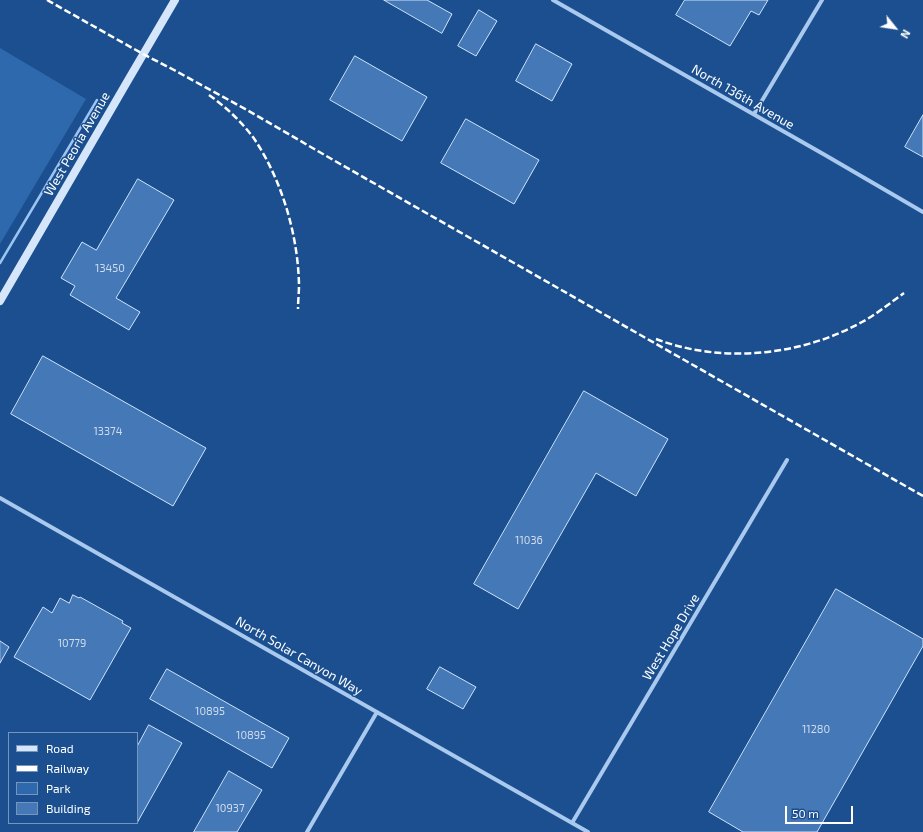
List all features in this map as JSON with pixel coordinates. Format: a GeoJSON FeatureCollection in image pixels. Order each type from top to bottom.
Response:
{"type":"FeatureCollection","features":[{"type":"Feature","properties":{"kind":"main road","name":"West Peoria Avenue"},"geometry":{"type":"LineString","coordinates":[[0,301],[175,0]]}},
{"type":"Feature","properties":{"kind":"street","name":"North 136th Avenue"},"geometry":{"type":"LineString","coordinates":[[553,0],[923,212]]}},
{"type":"Feature","properties":{"kind":"street"},"geometry":{"type":"LineString","coordinates":[[754,114],[822,0]]}},
{"type":"Feature","properties":{"kind":"street","name":"West Hope Drive"},"geometry":{"type":"LineString","coordinates":[[572,823],[787,460]]}},
{"type":"Feature","properties":{"kind":"street","name":"North Solar Canyon Way"},"geometry":{"type":"LineString","coordinates":[[0,498],[588,832]]}},
{"type":"Feature","properties":{"kind":"street"},"geometry":{"type":"LineString","coordinates":[[307,832],[377,712]]}},
{"type":"Feature","properties":{"kind":"green space"},"geometry":{"type":"Polygon","coordinates":[[[0,48],[86,99],[0,244],[0,48]]]}},
{"type":"Feature","properties":{"kind":"building"},"geometry":{"type":"Polygon","coordinates":[[[384,0],[427,0],[452,14],[442,33],[384,0]]]}},
{"type":"Feature","properties":{"kind":"building"},"geometry":{"type":"Polygon","coordinates":[[[685,0],[768,0],[759,15],[751,11],[730,46],[676,15],[685,0]]]}},
{"type":"Feature","properties":{"kind":"building"},"geometry":{"type":"Polygon","coordinates":[[[479,10],[497,21],[476,56],[458,46],[479,10]]]}},
{"type":"Feature","properties":{"kind":"building"},"geometry":{"type":"Polygon","coordinates":[[[536,44],[572,64],[552,101],[516,81],[536,44]]]}},
{"type":"Feature","properties":{"kind":"building"},"geometry":{"type":"Polygon","coordinates":[[[355,56],[427,97],[402,141],[330,100],[355,56]]]}},
{"type":"Feature","properties":{"kind":"building"},"geometry":{"type":"Polygon","coordinates":[[[923,115],[923,157],[905,147],[923,115]]]}},
{"type":"Feature","properties":{"kind":"building"},"geometry":{"type":"Polygon","coordinates":[[[466,119],[539,160],[514,204],[441,163],[466,119]]]}},
{"type":"Feature","properties":{"kind":"building"},"geometry":{"type":"Polygon","coordinates":[[[138,179],[174,200],[116,298],[140,312],[129,330],[70,295],[75,286],[61,278],[82,242],[96,250],[138,179]]]}},
{"type":"Feature","properties":{"kind":"building"},"geometry":{"type":"Polygon","coordinates":[[[43,356],[206,448],[173,506],[11,414],[43,356]]]}},
{"type":"Feature","properties":{"kind":"building"},"geometry":{"type":"Polygon","coordinates":[[[584,391],[668,439],[636,496],[596,473],[518,609],[474,584],[584,391]]]}},
{"type":"Feature","properties":{"kind":"building"},"geometry":{"type":"Polygon","coordinates":[[[836,589],[923,639],[923,646],[817,832],[743,832],[709,812],[836,589]]]}},
{"type":"Feature","properties":{"kind":"building"},"geometry":{"type":"Polygon","coordinates":[[[73,595],[79,598],[80,597],[123,621],[122,623],[131,628],[90,700],[14,657],[43,607],[52,613],[60,598],[69,603],[73,595]]]}},
{"type":"Feature","properties":{"kind":"building"},"geometry":{"type":"Polygon","coordinates":[[[0,641],[9,647],[0,663],[0,641]]]}},
{"type":"Feature","properties":{"kind":"building"},"geometry":{"type":"Polygon","coordinates":[[[440,667],[476,687],[463,709],[427,689],[440,667]]]}},
{"type":"Feature","properties":{"kind":"building"},"geometry":{"type":"Polygon","coordinates":[[[167,669],[289,738],[272,768],[150,699],[167,669]]]}},
{"type":"Feature","properties":{"kind":"building"},"geometry":{"type":"Polygon","coordinates":[[[149,725],[182,743],[138,821],[138,745],[149,725]]]}},
{"type":"Feature","properties":{"kind":"building"},"geometry":{"type":"Polygon","coordinates":[[[229,771],[262,790],[237,832],[194,832],[229,771]]]}},
{"type":"Feature","properties":{"kind":"waterway"},"geometry":{"type":"LineString","coordinates":[[0,263],[97,100]]}},
{"type":"Feature","properties":{"kind":"railway"},"geometry":{"type":"LineString","coordinates":[[47,0],[247,110],[923,496]]}},
{"type":"Feature","properties":{"kind":"railway"},"geometry":{"type":"LineString","coordinates":[[209,95],[234,116],[255,140],[265,156],[281,191],[296,247],[299,285],[298,309]]}},
{"type":"Feature","properties":{"kind":"railway"},"geometry":{"type":"LineString","coordinates":[[656,339],[681,347],[707,352],[734,354],[761,353],[787,349],[813,343],[838,334],[868,319],[904,293]]}}]}
